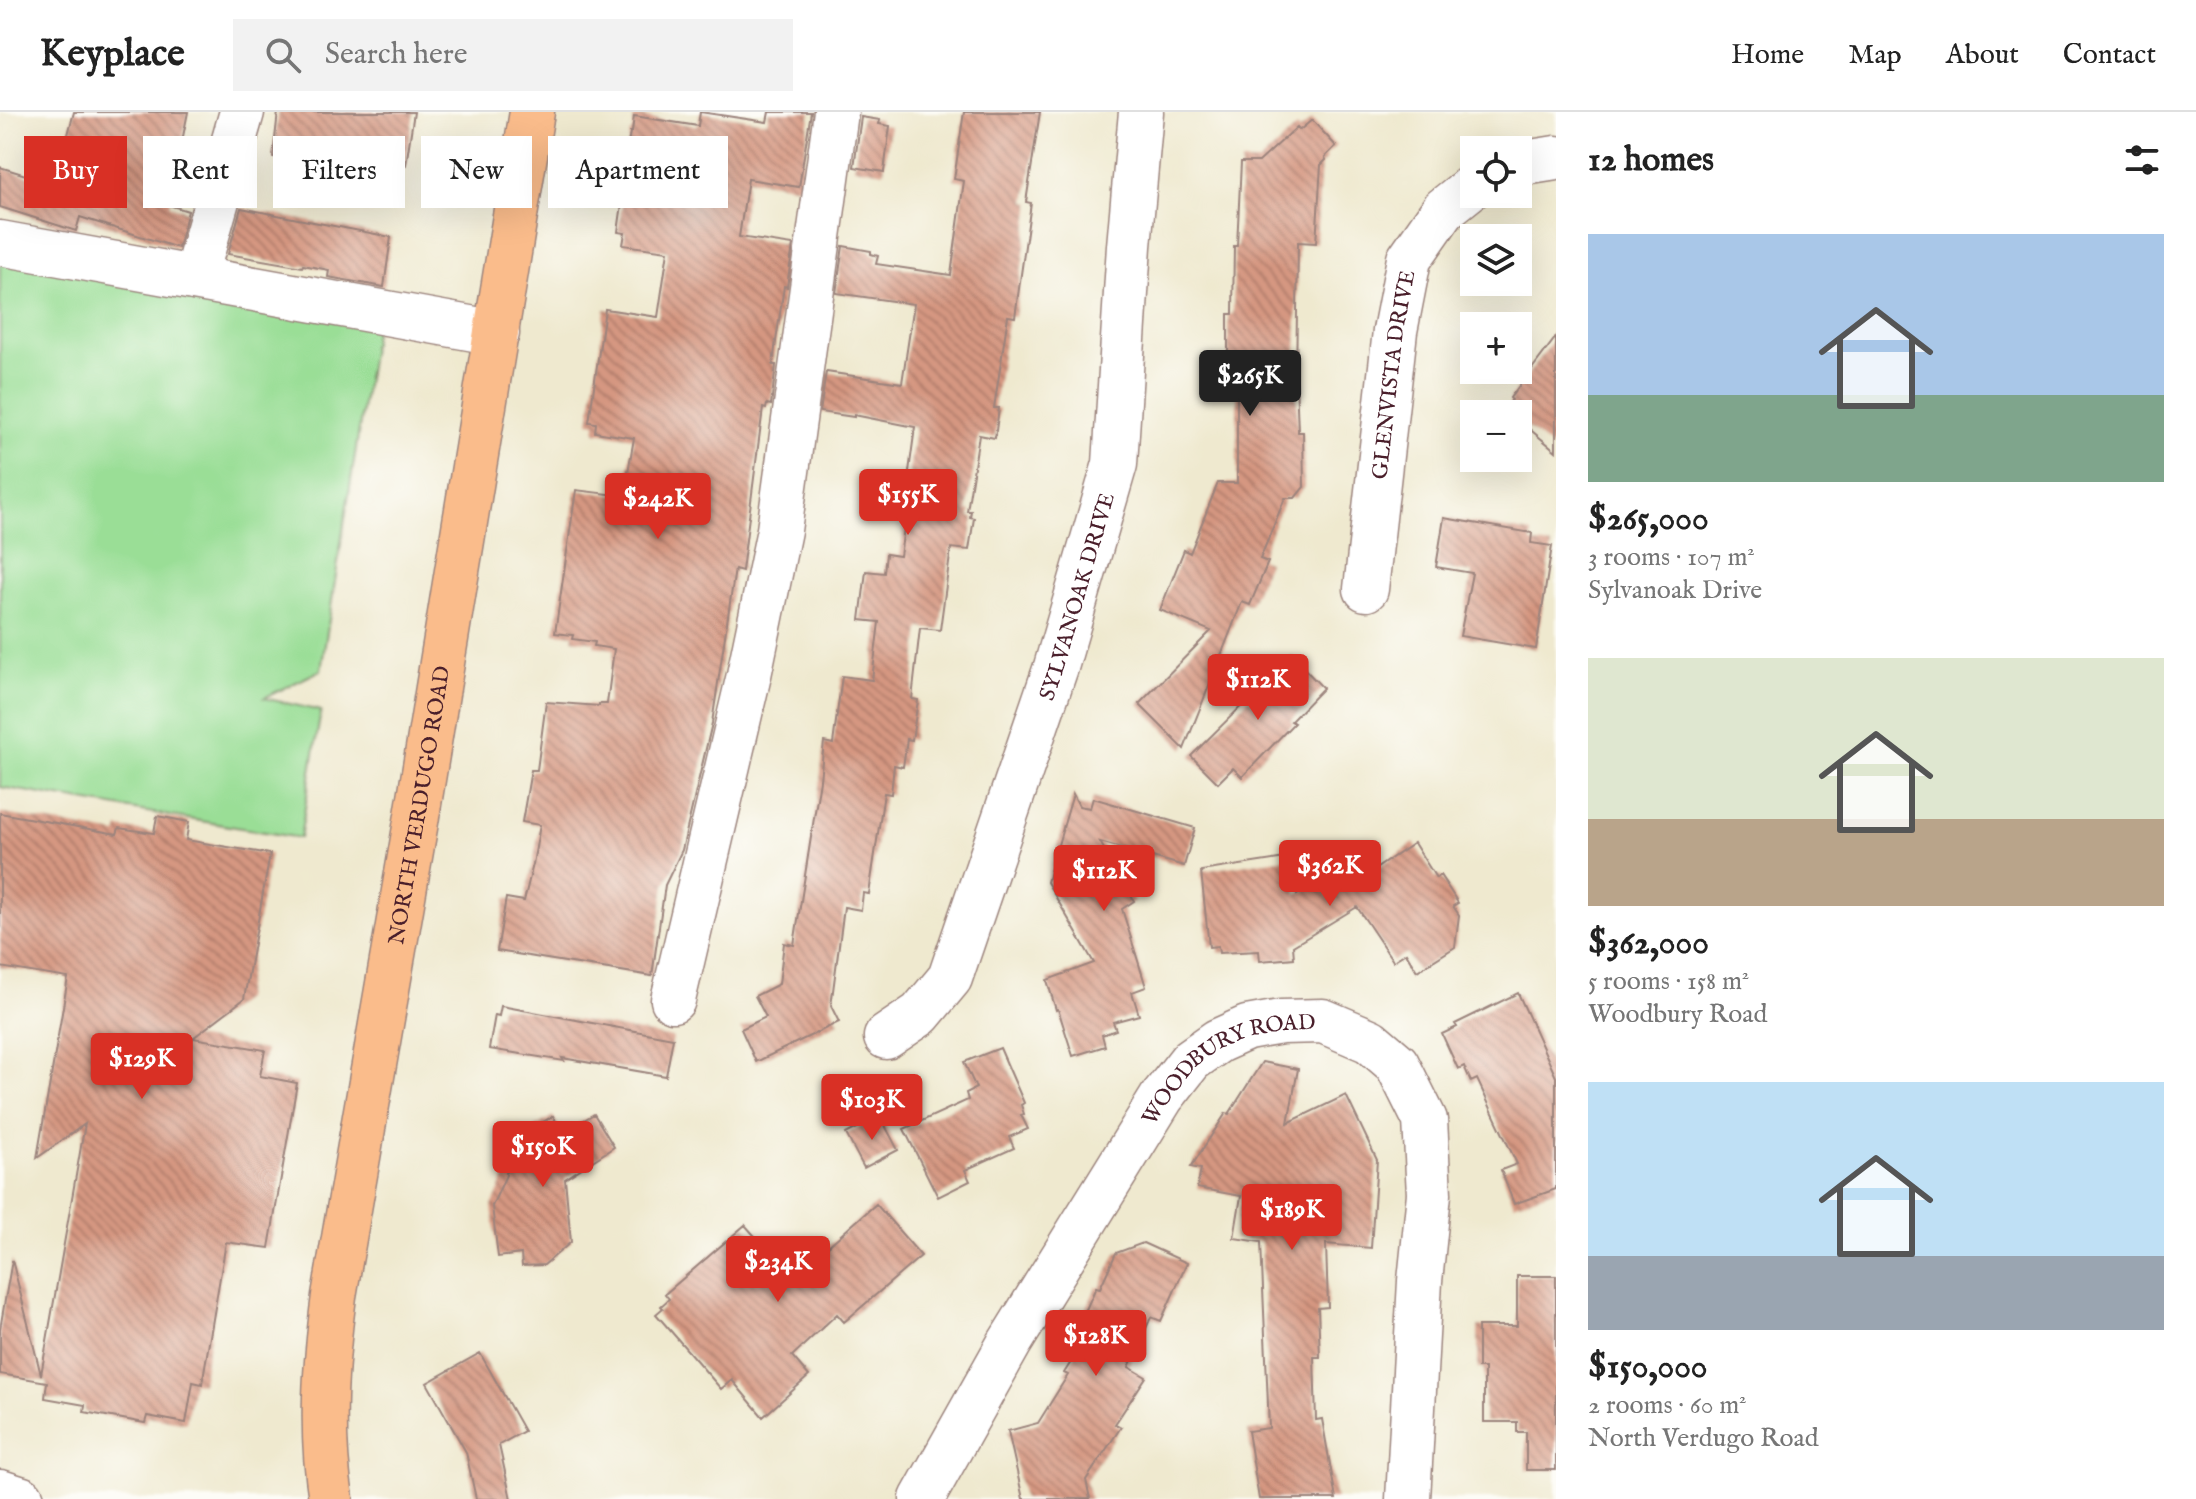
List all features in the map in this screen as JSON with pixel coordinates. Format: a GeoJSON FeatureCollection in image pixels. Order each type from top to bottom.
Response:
{"type":"FeatureCollection","features":[{"type":"Feature","properties":{"kind":"main road","name":"NORTH VERDUGO ROAD"},"geometry":{"type":"LineString","coordinates":[[331,1499],[324,1412],[334,1296],[415,832],[532,112]]}},
{"type":"Feature","properties":{"kind":"street"},"geometry":{"type":"LineString","coordinates":[[195,278],[242,112]]}},
{"type":"Feature","properties":{"kind":"street"},"geometry":{"type":"LineString","coordinates":[[673,1000],[749,675],[779,530],[836,112]]}},
{"type":"Feature","properties":{"kind":"street","name":"SYLVANOAK DRIVE"},"geometry":{"type":"LineString","coordinates":[[886,1037],[920,1014],[950,978],[1056,667],[1115,464],[1141,112]]}},
{"type":"Feature","properties":{"kind":"street"},"geometry":{"type":"LineString","coordinates":[[1532,162],[1556,158]]}},
{"type":"Feature","properties":{"kind":"street","name":"GLENVISTA DRIVE"},"geometry":{"type":"LineString","coordinates":[[1366,589],[1395,331],[1409,259],[1444,209],[1460,196]]}},
{"type":"Feature","properties":{"kind":"street"},"geometry":{"type":"LineString","coordinates":[[0,243],[497,333]]}},
{"type":"Feature","properties":{"kind":"street","name":"WOODBURY ROAD"},"geometry":{"type":"LineString","coordinates":[[922,1499],[1009,1344],[1162,1097],[1191,1060],[1218,1041],[1247,1028],[1281,1022],[1323,1021],[1370,1041],[1397,1064],[1425,1120],[1429,1194],[1420,1281],[1408,1499]]}},
{"type":"Feature","properties":{"kind":"street"},"geometry":{"type":"LineString","coordinates":[[0,1492],[22,1499]]}},
{"type":"Feature","properties":{"kind":"green space"},"geometry":{"type":"Polygon","coordinates":[[[0,258],[375,328],[321,670],[264,698],[321,711],[300,838],[0,787],[0,258]]]}},
{"type":"Feature","properties":{"kind":"building"},"geometry":{"type":"Polygon","coordinates":[[[74,112],[188,112],[183,136],[143,136],[143,208],[188,211],[178,248],[80,217],[76,231],[0,207],[0,167],[24,174],[24,208],[127,208],[127,136],[68,136],[74,112]]]}},
{"type":"Feature","properties":{"kind":"building"},"geometry":{"type":"Polygon","coordinates":[[[278,112],[414,112],[406,165],[405,136],[275,136],[278,112]]]}},
{"type":"Feature","properties":{"kind":"building"},"geometry":{"type":"Polygon","coordinates":[[[700,112],[767,122],[769,112],[811,112],[799,187],[748,179],[739,237],[793,245],[775,348],[771,405],[763,408],[742,571],[735,569],[712,723],[682,850],[665,885],[652,976],[497,951],[506,898],[524,901],[533,864],[540,825],[522,822],[531,770],[537,770],[546,702],[607,704],[614,649],[594,646],[595,642],[572,639],[573,635],[555,633],[576,490],[624,496],[634,438],[595,432],[596,423],[589,422],[605,309],[658,317],[668,251],[623,245],[625,233],[618,232],[621,208],[728,208],[728,136],[629,136],[630,132],[634,116],[698,126],[700,112]]]}},
{"type":"Feature","properties":{"kind":"building"},"geometry":{"type":"Polygon","coordinates":[[[964,112],[1040,112],[1026,202],[1031,203],[1015,317],[1008,316],[994,408],[999,408],[995,438],[979,435],[967,511],[971,511],[970,517],[974,518],[969,550],[951,548],[940,630],[920,628],[912,699],[918,700],[912,740],[907,739],[903,767],[894,765],[891,794],[884,793],[869,894],[863,893],[861,910],[844,907],[831,1006],[839,1022],[756,1062],[741,1029],[766,1017],[755,996],[779,984],[784,943],[794,945],[824,742],[833,744],[842,676],[872,680],[879,622],[860,620],[866,571],[884,573],[886,554],[900,556],[909,494],[906,494],[915,427],[820,412],[826,372],[902,383],[914,304],[836,293],[843,246],[871,251],[871,254],[878,256],[876,264],[951,275],[964,181],[954,179],[964,112]]]}},
{"type":"Feature","properties":{"kind":"building"},"geometry":{"type":"Polygon","coordinates":[[[861,117],[880,120],[879,124],[890,126],[884,172],[854,167],[861,117]]]}},
{"type":"Feature","properties":{"kind":"building"},"geometry":{"type":"Polygon","coordinates":[[[1312,120],[1336,146],[1321,165],[1316,243],[1298,242],[1296,380],[1298,432],[1303,432],[1304,487],[1295,498],[1285,498],[1260,559],[1268,562],[1250,605],[1242,602],[1184,749],[1139,704],[1211,631],[1160,610],[1184,550],[1190,553],[1218,483],[1237,483],[1237,376],[1234,376],[1234,358],[1228,358],[1228,314],[1233,314],[1234,246],[1237,246],[1241,162],[1259,162],[1297,127],[1300,130],[1312,120]]]}},
{"type":"Feature","properties":{"kind":"building"},"geometry":{"type":"Polygon","coordinates":[[[241,208],[391,237],[384,287],[328,277],[329,270],[228,254],[241,208]]]}},
{"type":"Feature","properties":{"kind":"building"},"geometry":{"type":"Polygon","coordinates":[[[1556,337],[1556,451],[1532,431],[1532,400],[1510,398],[1521,384],[1532,384],[1532,369],[1556,337]]]}},
{"type":"Feature","properties":{"kind":"building"},"geometry":{"type":"Polygon","coordinates":[[[1444,518],[1532,533],[1531,543],[1552,546],[1536,649],[1460,636],[1472,573],[1436,567],[1444,518]]]}},
{"type":"Feature","properties":{"kind":"building"},"geometry":{"type":"Polygon","coordinates":[[[1292,656],[1323,688],[1242,777],[1233,768],[1218,783],[1191,756],[1292,656]]]}},
{"type":"Feature","properties":{"kind":"building"},"geometry":{"type":"Polygon","coordinates":[[[1073,794],[1079,806],[1090,808],[1093,798],[1195,828],[1184,866],[1100,842],[1134,901],[1122,909],[1146,987],[1132,992],[1139,1015],[1113,1022],[1116,1030],[1102,1035],[1105,1046],[1073,1056],[1047,980],[1094,963],[1047,882],[1073,794]]]}},
{"type":"Feature","properties":{"kind":"building"},"geometry":{"type":"Polygon","coordinates":[[[0,813],[117,834],[119,828],[154,833],[157,816],[189,822],[186,840],[270,854],[244,999],[193,1038],[265,1050],[260,1076],[297,1083],[269,1248],[226,1242],[202,1384],[193,1382],[186,1423],[147,1416],[145,1423],[84,1412],[85,1405],[45,1398],[47,1382],[0,1374],[0,1329],[12,1260],[41,1375],[85,1124],[37,1158],[68,978],[0,967],[0,813]]]}},
{"type":"Feature","properties":{"kind":"building"},"geometry":{"type":"Polygon","coordinates":[[[1414,843],[1436,878],[1440,875],[1458,903],[1453,906],[1459,915],[1455,947],[1417,971],[1406,953],[1393,961],[1357,907],[1293,946],[1294,958],[1260,961],[1259,951],[1219,953],[1218,946],[1209,947],[1201,871],[1292,857],[1297,895],[1335,871],[1346,889],[1414,843]]]}},
{"type":"Feature","properties":{"kind":"building"},"geometry":{"type":"Polygon","coordinates":[[[1518,993],[1556,1077],[1556,1189],[1514,1204],[1501,1170],[1517,1164],[1477,1079],[1471,1082],[1464,1066],[1458,1069],[1442,1034],[1457,1027],[1455,1024],[1518,993]]]}},
{"type":"Feature","properties":{"kind":"building"},"geometry":{"type":"Polygon","coordinates":[[[501,1006],[673,1038],[666,1076],[489,1049],[495,1015],[499,1016],[501,1006]]]}},
{"type":"Feature","properties":{"kind":"building"},"geometry":{"type":"Polygon","coordinates":[[[1000,1048],[1024,1103],[1021,1105],[1024,1114],[1021,1115],[1028,1129],[1009,1137],[1014,1148],[965,1170],[970,1181],[938,1197],[904,1129],[968,1100],[966,1093],[976,1088],[964,1062],[1000,1048]]]}},
{"type":"Feature","properties":{"kind":"building"},"geometry":{"type":"Polygon","coordinates":[[[1262,1062],[1298,1069],[1288,1123],[1346,1095],[1377,1160],[1371,1248],[1326,1244],[1328,1307],[1318,1308],[1320,1357],[1314,1357],[1316,1420],[1322,1419],[1336,1499],[1259,1499],[1248,1431],[1269,1428],[1261,1242],[1234,1238],[1241,1196],[1197,1188],[1201,1169],[1191,1167],[1262,1062]]]}},
{"type":"Feature","properties":{"kind":"building"},"geometry":{"type":"Polygon","coordinates":[[[594,1114],[614,1147],[565,1179],[571,1242],[544,1265],[522,1266],[521,1254],[498,1257],[492,1206],[506,1175],[507,1157],[516,1149],[522,1135],[553,1116],[562,1133],[594,1114]]]}},
{"type":"Feature","properties":{"kind":"building"},"geometry":{"type":"Polygon","coordinates":[[[880,1116],[898,1150],[864,1168],[846,1134],[880,1116]]]}},
{"type":"Feature","properties":{"kind":"building"},"geometry":{"type":"Polygon","coordinates":[[[876,1204],[921,1256],[844,1322],[837,1314],[792,1356],[809,1376],[763,1417],[732,1380],[721,1389],[656,1314],[669,1299],[665,1294],[745,1225],[792,1278],[876,1204]]]}},
{"type":"Feature","properties":{"kind":"building"},"geometry":{"type":"Polygon","coordinates":[[[1143,1243],[1187,1263],[1161,1321],[1151,1317],[1129,1367],[1146,1377],[1115,1424],[1121,1427],[1086,1480],[1090,1499],[1023,1499],[1008,1431],[1038,1423],[1087,1337],[1076,1332],[1096,1287],[1100,1288],[1116,1253],[1143,1243]]]}},
{"type":"Feature","properties":{"kind":"building"},"geometry":{"type":"Polygon","coordinates":[[[1517,1276],[1556,1276],[1556,1470],[1526,1470],[1526,1432],[1517,1432],[1517,1422],[1484,1422],[1484,1368],[1478,1368],[1478,1326],[1517,1326],[1517,1276]]]}},
{"type":"Feature","properties":{"kind":"building"},"geometry":{"type":"Polygon","coordinates":[[[480,1353],[524,1431],[499,1445],[511,1499],[476,1499],[466,1452],[427,1383],[480,1353]]]}}]}
